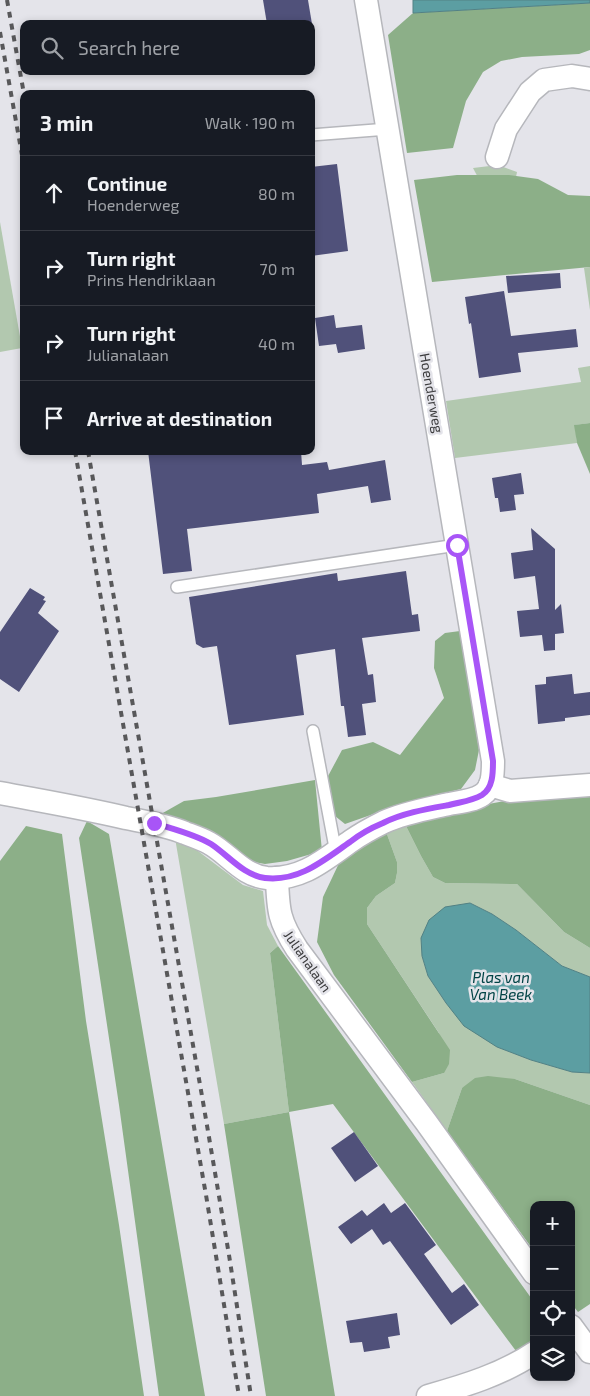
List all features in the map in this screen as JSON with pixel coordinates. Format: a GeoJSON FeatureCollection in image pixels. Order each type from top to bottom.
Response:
{"type":"FeatureCollection","features":[{"type":"Feature","properties":{"kind":"street","name":"Hoenderweg"},"geometry":{"type":"LineString","coordinates":[[366,0],[493,761],[490,786]]}},
{"type":"Feature","properties":{"kind":"street"},"geometry":{"type":"LineString","coordinates":[[497,157],[506,129],[525,98],[544,80],[572,76],[590,79]]}},
{"type":"Feature","properties":{"kind":"street"},"geometry":{"type":"LineString","coordinates":[[0,793],[76,806],[154,823],[184,832],[210,843],[235,864],[253,875],[264,878],[277,878],[303,873],[336,853],[367,830],[386,821],[415,812],[472,800],[485,793],[490,786],[510,791],[590,785]]}},
{"type":"Feature","properties":{"kind":"street","name":"Julianalaan"},"geometry":{"type":"LineString","coordinates":[[277,878],[280,917],[297,949],[426,1122],[530,1267]]}},
{"type":"Feature","properties":{"kind":"street"},"geometry":{"type":"LineString","coordinates":[[575,1331],[590,1352]]}},
{"type":"Feature","properties":{"kind":"street"},"geometry":{"type":"LineString","coordinates":[[428,1396],[471,1384],[530,1356]]}},
{"type":"Feature","properties":{"kind":"lane"},"geometry":{"type":"LineString","coordinates":[[315,135],[388,129]]}},
{"type":"Feature","properties":{"kind":"lane"},"geometry":{"type":"LineString","coordinates":[[177,587],[457,545]]}},
{"type":"Feature","properties":{"kind":"lane"},"geometry":{"type":"LineString","coordinates":[[313,731],[336,853]]}},
{"type":"Feature","properties":{"kind":"green space"},"geometry":{"type":"Polygon","coordinates":[[[590,3],[590,50],[579,54],[522,57],[501,61],[483,72],[466,101],[453,148],[407,153],[388,35],[413,13],[590,3]]]}},
{"type":"Feature","properties":{"kind":"green space"},"geometry":{"type":"Polygon","coordinates":[[[498,165],[517,172],[512,197],[491,202],[473,168],[498,165]]]}},
{"type":"Feature","properties":{"kind":"green space"},"geometry":{"type":"Polygon","coordinates":[[[457,175],[509,175],[538,179],[568,195],[590,196],[590,267],[432,282],[414,180],[457,175]]]}},
{"type":"Feature","properties":{"kind":"green space"},"geometry":{"type":"Polygon","coordinates":[[[0,222],[20,337],[20,348],[0,352],[0,222]]]}},
{"type":"Feature","properties":{"kind":"green space"},"geometry":{"type":"Polygon","coordinates":[[[590,267],[590,310],[584,268],[590,267]]]}},
{"type":"Feature","properties":{"kind":"green space"},"geometry":{"type":"Polygon","coordinates":[[[590,366],[590,423],[575,425],[577,443],[455,458],[446,401],[581,382],[578,368],[590,366]]]}},
{"type":"Feature","properties":{"kind":"green space"},"geometry":{"type":"Polygon","coordinates":[[[590,423],[590,474],[577,443],[574,425],[590,423]]]}},
{"type":"Feature","properties":{"kind":"green space"},"geometry":{"type":"Polygon","coordinates":[[[460,631],[479,750],[475,770],[461,789],[405,803],[345,824],[335,816],[327,778],[342,750],[373,742],[400,755],[444,698],[434,668],[435,641],[445,633],[460,631]]]}},
{"type":"Feature","properties":{"kind":"green space"},"geometry":{"type":"Polygon","coordinates":[[[315,780],[322,851],[287,861],[265,864],[249,861],[161,814],[184,801],[315,780]]]}},
{"type":"Feature","properties":{"kind":"green space"},"geometry":{"type":"Polygon","coordinates":[[[590,797],[590,948],[564,932],[517,884],[445,883],[433,877],[403,820],[510,800],[590,797]]]}},
{"type":"Feature","properties":{"kind":"green space"},"geometry":{"type":"Polygon","coordinates":[[[403,820],[433,877],[445,883],[517,884],[564,932],[590,948],[590,977],[562,966],[516,930],[492,914],[470,903],[422,956],[428,976],[446,1003],[497,1047],[531,1060],[572,1072],[590,1073],[590,1105],[515,1079],[462,1088],[447,1131],[412,1082],[444,1073],[439,1033],[367,924],[367,908],[376,896],[395,883],[397,873],[397,862],[384,826],[403,820]]]}},
{"type":"Feature","properties":{"kind":"green space"},"geometry":{"type":"Polygon","coordinates":[[[87,821],[109,834],[205,1396],[159,1396],[119,1105],[79,838],[87,821]]]}},
{"type":"Feature","properties":{"kind":"green space"},"geometry":{"type":"Polygon","coordinates":[[[26,826],[62,834],[86,1021],[144,1396],[0,1396],[0,861],[26,826]]]}},
{"type":"Feature","properties":{"kind":"green space"},"geometry":{"type":"Polygon","coordinates":[[[384,826],[397,862],[397,873],[395,883],[376,896],[367,908],[367,924],[450,1050],[449,1064],[444,1073],[412,1082],[334,975],[317,942],[323,897],[341,859],[384,826]]]}},
{"type":"Feature","properties":{"kind":"green space"},"geometry":{"type":"Polygon","coordinates":[[[175,838],[194,848],[243,885],[263,891],[267,925],[278,946],[270,953],[289,1112],[224,1124],[175,838]]]}},
{"type":"Feature","properties":{"kind":"green space"},"geometry":{"type":"Polygon","coordinates":[[[278,946],[530,1296],[530,1342],[516,1351],[333,1104],[289,1112],[270,953],[278,946]]]}},
{"type":"Feature","properties":{"kind":"green space"},"geometry":{"type":"Polygon","coordinates":[[[488,1076],[515,1079],[590,1105],[590,1304],[578,1312],[575,1308],[575,1201],[530,1201],[530,1245],[447,1131],[462,1088],[475,1078],[488,1076]]]}},
{"type":"Feature","properties":{"kind":"green space"},"geometry":{"type":"Polygon","coordinates":[[[289,1112],[335,1396],[266,1396],[224,1124],[289,1112]]]}},
{"type":"Feature","properties":{"kind":"water"},"geometry":{"type":"Polygon","coordinates":[[[413,0],[590,0],[590,3],[413,13],[413,0]]]}},
{"type":"Feature","properties":{"kind":"water","name":"Plas van Van Beek"},"geometry":{"type":"Polygon","coordinates":[[[470,903],[492,914],[516,930],[562,966],[590,977],[590,1073],[572,1072],[531,1060],[497,1047],[464,1026],[446,1003],[428,976],[422,956],[421,938],[429,920],[445,907],[470,903]]]}},
{"type":"Feature","properties":{"kind":"building"},"geometry":{"type":"Polygon","coordinates":[[[263,0],[308,0],[311,20],[266,20],[263,0]]]}},
{"type":"Feature","properties":{"kind":"building"},"geometry":{"type":"Polygon","coordinates":[[[337,164],[348,251],[315,255],[315,167],[337,164]]]}},
{"type":"Feature","properties":{"kind":"building"},"geometry":{"type":"Polygon","coordinates":[[[560,273],[561,288],[508,293],[506,276],[560,273]]]}},
{"type":"Feature","properties":{"kind":"building"},"geometry":{"type":"Polygon","coordinates":[[[504,291],[511,336],[576,329],[578,347],[518,353],[521,372],[479,378],[465,297],[504,291]]]}},
{"type":"Feature","properties":{"kind":"building"},"geometry":{"type":"Polygon","coordinates":[[[334,315],[336,328],[362,325],[365,349],[338,353],[336,344],[319,346],[315,318],[334,315]]]}},
{"type":"Feature","properties":{"kind":"building"},"geometry":{"type":"Polygon","coordinates":[[[148,455],[301,455],[302,465],[327,462],[329,470],[385,460],[391,500],[371,503],[368,486],[317,494],[319,513],[187,529],[192,571],[163,574],[148,455]]]}},
{"type":"Feature","properties":{"kind":"building"},"geometry":{"type":"Polygon","coordinates":[[[521,473],[524,494],[514,495],[516,510],[500,512],[498,498],[495,498],[492,478],[521,473]]]}},
{"type":"Feature","properties":{"kind":"building"},"geometry":{"type":"Polygon","coordinates":[[[531,528],[555,549],[555,610],[561,604],[564,633],[555,634],[555,650],[544,651],[542,635],[520,637],[517,611],[539,609],[535,576],[514,579],[511,553],[533,550],[531,528]]]}},
{"type":"Feature","properties":{"kind":"building"},"geometry":{"type":"Polygon","coordinates":[[[406,571],[412,615],[418,614],[420,631],[362,638],[368,675],[373,674],[376,702],[362,704],[366,735],[348,737],[344,706],[341,706],[335,649],[296,655],[304,715],[229,725],[217,646],[203,648],[196,644],[189,597],[337,573],[338,581],[406,571]]]}},
{"type":"Feature","properties":{"kind":"building"},"geometry":{"type":"Polygon","coordinates":[[[30,588],[45,597],[43,600],[46,601],[38,613],[59,631],[19,692],[0,679],[0,632],[30,588]]]}},
{"type":"Feature","properties":{"kind":"building"},"geometry":{"type":"Polygon","coordinates":[[[572,674],[574,694],[590,692],[590,715],[565,718],[565,721],[538,724],[535,685],[546,684],[546,677],[572,674]]]}},
{"type":"Feature","properties":{"kind":"building"},"geometry":{"type":"Polygon","coordinates":[[[354,1132],[378,1166],[355,1182],[331,1148],[354,1132]]]}},
{"type":"Feature","properties":{"kind":"building"},"geometry":{"type":"Polygon","coordinates":[[[384,1203],[391,1213],[405,1203],[436,1245],[424,1254],[452,1293],[464,1284],[479,1305],[451,1325],[390,1241],[383,1245],[372,1229],[351,1244],[338,1227],[362,1210],[367,1216],[384,1203]]]}},
{"type":"Feature","properties":{"kind":"building"},"geometry":{"type":"Polygon","coordinates":[[[397,1313],[400,1335],[388,1337],[390,1348],[364,1352],[362,1342],[350,1343],[346,1321],[397,1313]]]}},
{"type":"Feature","properties":{"kind":"railway"},"geometry":{"type":"LineString","coordinates":[[7,0],[20,72]]}},
{"type":"Feature","properties":{"kind":"railway"},"geometry":{"type":"LineString","coordinates":[[0,32],[20,144]]}},
{"type":"Feature","properties":{"kind":"railway"},"geometry":{"type":"LineString","coordinates":[[21,75],[23,90]]}},
{"type":"Feature","properties":{"kind":"railway"},"geometry":{"type":"LineString","coordinates":[[76,455],[206,1195],[239,1396]]}},
{"type":"Feature","properties":{"kind":"railway"},"geometry":{"type":"LineString","coordinates":[[89,455],[202,1096],[251,1396]]}},
{"type":"Feature","properties":{"kind":"route"},"geometry":{"type":"LineString","coordinates":[[154,823],[184,832],[210,843],[235,864],[253,875],[264,878],[277,878],[303,873],[323,862],[367,830],[386,821],[415,812],[472,800],[485,793],[490,786],[492,778],[493,761],[457,545]]}}]}
